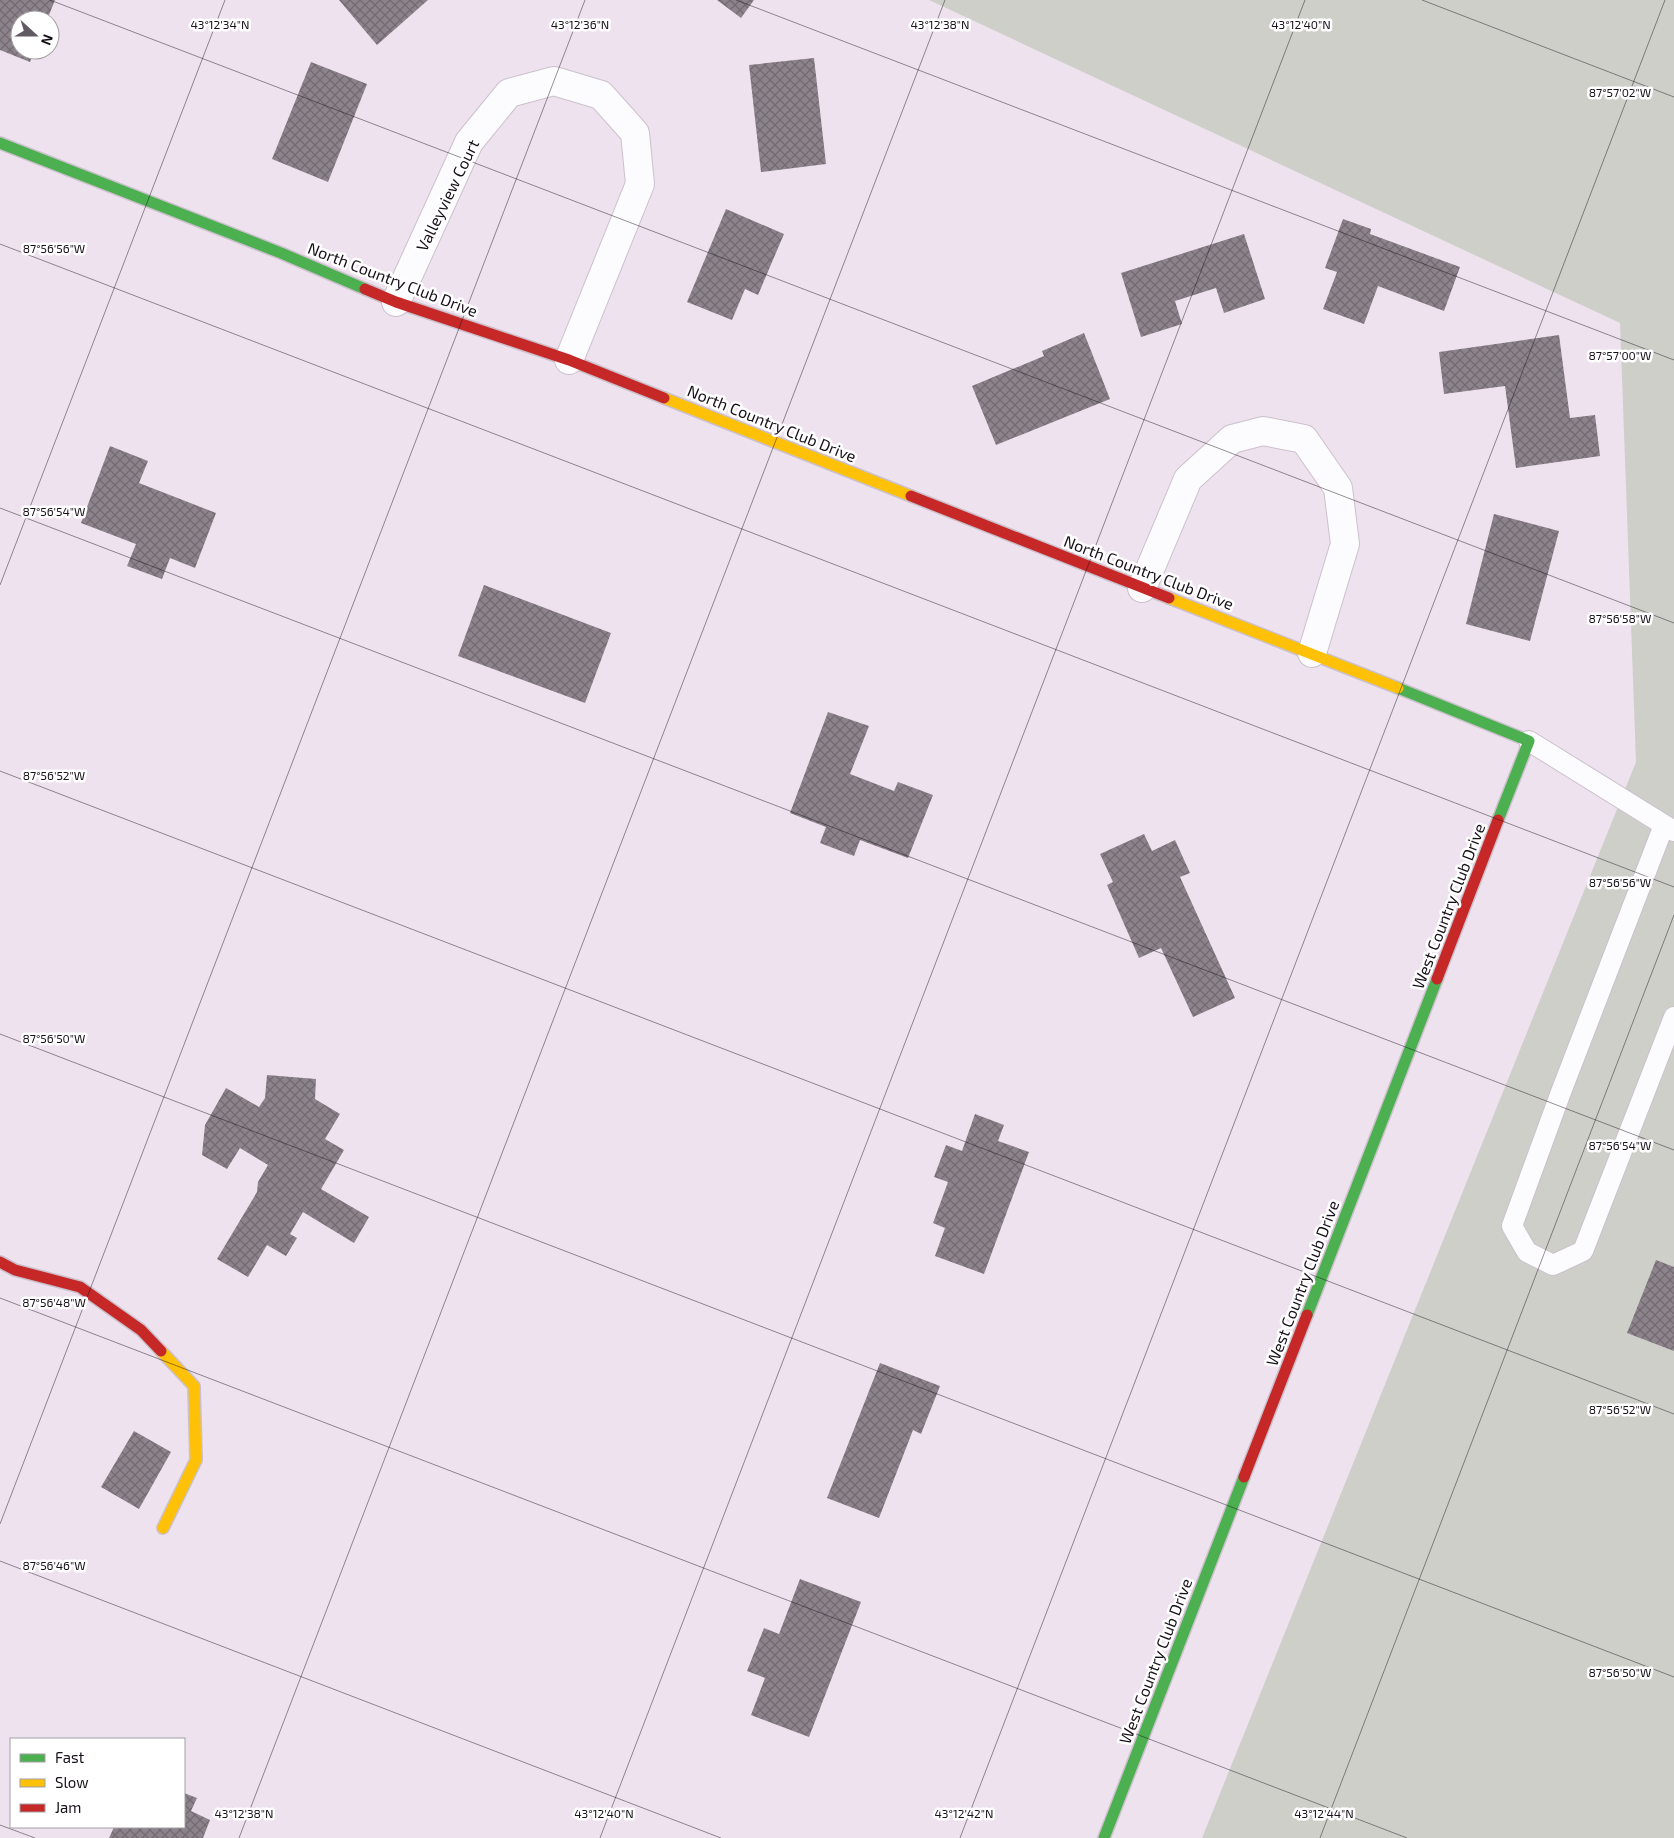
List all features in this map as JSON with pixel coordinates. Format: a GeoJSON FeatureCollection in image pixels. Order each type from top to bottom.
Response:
{"type":"FeatureCollection","features":[{"type":"Feature","properties":{"kind":"street","name":"Valleyview Court"},"geometry":{"type":"LineString","coordinates":[[396,302],[469,142],[509,93],[554,81],[601,95],[635,133],[640,184],[569,360]]}},
{"type":"Feature","properties":{"kind":"street","name":"North Country Club Drive"},"geometry":{"type":"LineString","coordinates":[[0,143],[281,253],[396,302],[569,360],[1530,741]]}},
{"type":"Feature","properties":{"kind":"street"},"geometry":{"type":"LineString","coordinates":[[1142,588],[1188,479],[1195,472],[1232,439],[1263,431],[1304,439],[1338,488],[1345,544],[1312,653]]}},
{"type":"Feature","properties":{"kind":"street","name":"West Country Club Drive"},"geometry":{"type":"LineString","coordinates":[[1104,1838],[1530,741]]}},
{"type":"Feature","properties":{"kind":"street"},"geometry":{"type":"LineString","coordinates":[[0,1262],[14,1270],[80,1287],[141,1330],[194,1386],[196,1460],[163,1528]]}},
{"type":"Feature","properties":{"kind":"lane"},"geometry":{"type":"LineString","coordinates":[[1530,741],[1669,828],[1560,1092],[1512,1226],[1527,1252],[1553,1265],[1583,1251],[1674,1018]]}},
{"type":"Feature","properties":{"kind":"shaded area"},"geometry":{"type":"Polygon","coordinates":[[[929,0],[1674,0],[1674,1838],[1202,1838],[1636,762],[1620,323],[929,0]]]}},
{"type":"Feature","properties":{"kind":"building"},"geometry":{"type":"Polygon","coordinates":[[[0,0],[55,0],[51,10],[10,10],[10,54],[0,50],[0,0]]]}},
{"type":"Feature","properties":{"kind":"building"},"geometry":{"type":"Polygon","coordinates":[[[339,0],[428,0],[377,45],[339,0]]]}},
{"type":"Feature","properties":{"kind":"building"},"geometry":{"type":"Polygon","coordinates":[[[717,0],[754,0],[741,18],[717,0]]]}},
{"type":"Feature","properties":{"kind":"building"},"geometry":{"type":"Polygon","coordinates":[[[814,58],[826,164],[761,172],[749,65],[814,58]]]}},
{"type":"Feature","properties":{"kind":"building"},"geometry":{"type":"Polygon","coordinates":[[[311,62],[367,84],[328,182],[272,159],[311,62]]]}},
{"type":"Feature","properties":{"kind":"building"},"geometry":{"type":"Polygon","coordinates":[[[726,209],[784,234],[758,295],[745,289],[732,320],[687,302],[726,209]]]}},
{"type":"Feature","properties":{"kind":"building"},"geometry":{"type":"Polygon","coordinates":[[[1343,219],[1371,229],[1370,234],[1460,267],[1444,311],[1378,286],[1364,324],[1323,309],[1337,272],[1325,268],[1343,219]]]}},
{"type":"Feature","properties":{"kind":"building"},"geometry":{"type":"Polygon","coordinates":[[[1244,234],[1265,299],[1224,313],[1216,288],[1175,301],[1182,324],[1141,337],[1121,273],[1244,234]]]}},
{"type":"Feature","properties":{"kind":"building"},"geometry":{"type":"Polygon","coordinates":[[[1084,333],[1110,399],[996,445],[972,386],[1044,356],[1042,351],[1084,333]]]}},
{"type":"Feature","properties":{"kind":"building"},"geometry":{"type":"Polygon","coordinates":[[[1559,335],[1570,418],[1595,415],[1600,456],[1516,468],[1505,386],[1444,394],[1439,352],[1559,335]]]}},
{"type":"Feature","properties":{"kind":"building"},"geometry":{"type":"Polygon","coordinates":[[[110,446],[148,461],[139,483],[216,513],[195,568],[170,558],[162,579],[127,566],[136,544],[81,523],[110,446]]]}},
{"type":"Feature","properties":{"kind":"building"},"geometry":{"type":"Polygon","coordinates":[[[1494,514],[1559,531],[1530,641],[1466,624],[1494,514]]]}},
{"type":"Feature","properties":{"kind":"building"},"geometry":{"type":"Polygon","coordinates":[[[484,585],[611,633],[585,703],[458,656],[484,585]]]}},
{"type":"Feature","properties":{"kind":"building"},"geometry":{"type":"Polygon","coordinates":[[[828,712],[869,726],[850,774],[894,791],[898,782],[933,795],[908,858],[860,840],[854,856],[820,843],[826,827],[790,813],[828,712]]]}},
{"type":"Feature","properties":{"kind":"building"},"geometry":{"type":"Polygon","coordinates":[[[1144,834],[1152,851],[1175,840],[1190,873],[1180,877],[1235,998],[1193,1017],[1161,948],[1139,958],[1107,885],[1113,882],[1100,854],[1144,834]]]}},
{"type":"Feature","properties":{"kind":"building"},"geometry":{"type":"Polygon","coordinates":[[[267,1075],[316,1079],[315,1099],[340,1114],[325,1139],[344,1150],[321,1189],[369,1217],[354,1243],[303,1212],[290,1234],[297,1238],[286,1256],[267,1245],[248,1277],[217,1259],[257,1192],[258,1182],[268,1165],[240,1148],[227,1169],[202,1155],[205,1125],[226,1088],[259,1107],[265,1098],[267,1075]]]}},
{"type":"Feature","properties":{"kind":"building"},"geometry":{"type":"Polygon","coordinates":[[[975,1114],[1004,1125],[998,1141],[1029,1152],[984,1274],[935,1256],[945,1228],[933,1223],[948,1182],[934,1177],[946,1145],[962,1151],[975,1114]]]}},
{"type":"Feature","properties":{"kind":"building"},"geometry":{"type":"Polygon","coordinates":[[[1656,1260],[1674,1267],[1674,1351],[1627,1333],[1656,1260]]]}},
{"type":"Feature","properties":{"kind":"building"},"geometry":{"type":"Polygon","coordinates":[[[880,1363],[940,1386],[921,1434],[913,1430],[879,1518],[827,1498],[880,1363]]]}},
{"type":"Feature","properties":{"kind":"building"},"geometry":{"type":"Polygon","coordinates":[[[134,1431],[171,1452],[139,1509],[101,1487],[134,1431]]]}},
{"type":"Feature","properties":{"kind":"building"},"geometry":{"type":"Polygon","coordinates":[[[800,1579],[861,1602],[809,1737],[751,1715],[765,1678],[747,1671],[764,1628],[779,1634],[800,1579]]]}},
{"type":"Feature","properties":{"kind":"building"},"geometry":{"type":"Polygon","coordinates":[[[185,1793],[197,1798],[191,1811],[210,1820],[203,1838],[109,1838],[114,1828],[185,1828],[185,1793]]]}},
{"type":"Feature","properties":{"kind":"traffic: fast"},"geometry":{"type":"LineString","coordinates":[[0,143],[281,253],[365,289]]}},
{"type":"Feature","properties":{"kind":"traffic: fast"},"geometry":{"type":"LineString","coordinates":[[1398,688],[1529,741],[1498,820]]}},
{"type":"Feature","properties":{"kind":"traffic: fast"},"geometry":{"type":"LineString","coordinates":[[1307,1315],[1437,979]]}},
{"type":"Feature","properties":{"kind":"traffic: fast"},"geometry":{"type":"LineString","coordinates":[[1104,1838],[1244,1477]]}},
{"type":"Feature","properties":{"kind":"traffic: slow"},"geometry":{"type":"LineString","coordinates":[[664,398],[911,496]]}},
{"type":"Feature","properties":{"kind":"traffic: slow"},"geometry":{"type":"LineString","coordinates":[[1169,598],[1398,688]]}},
{"type":"Feature","properties":{"kind":"traffic: slow"},"geometry":{"type":"LineString","coordinates":[[161,1351],[194,1386],[196,1460],[163,1528]]}},
{"type":"Feature","properties":{"kind":"traffic: jam"},"geometry":{"type":"LineString","coordinates":[[365,289],[396,302],[569,360],[664,398]]}},
{"type":"Feature","properties":{"kind":"traffic: jam"},"geometry":{"type":"LineString","coordinates":[[911,496],[1169,598]]}},
{"type":"Feature","properties":{"kind":"traffic: jam"},"geometry":{"type":"LineString","coordinates":[[1437,979],[1498,820]]}},
{"type":"Feature","properties":{"kind":"traffic: jam"},"geometry":{"type":"LineString","coordinates":[[0,1262],[15,1270],[80,1287],[141,1330],[161,1351]]}},
{"type":"Feature","properties":{"kind":"traffic: jam"},"geometry":{"type":"LineString","coordinates":[[1244,1477],[1307,1315]]}}]}
